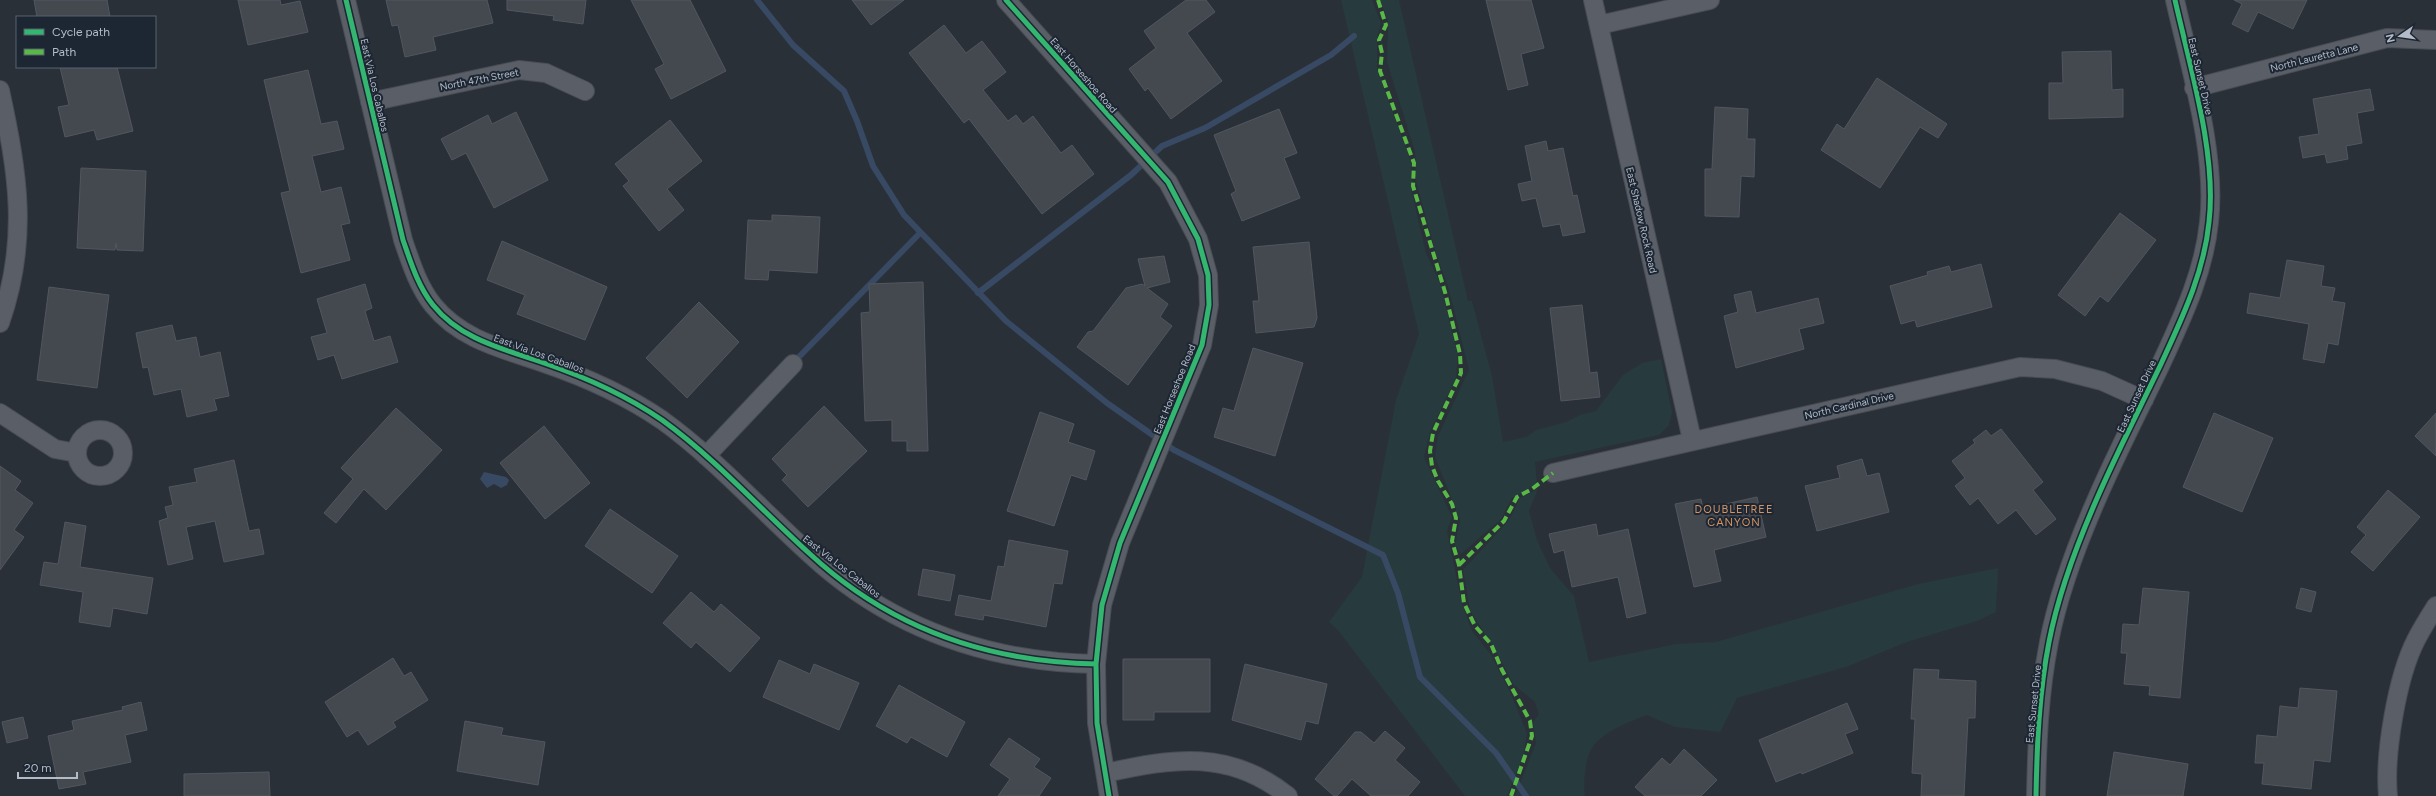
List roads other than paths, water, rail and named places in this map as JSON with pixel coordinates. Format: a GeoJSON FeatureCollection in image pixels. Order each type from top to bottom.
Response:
{"type":"FeatureCollection","features":[{"type":"Feature","properties":{"kind":"street","name":"East Via Los Caballos"},"geometry":{"type":"LineString","coordinates":[[346,0],[403,240],[416,278],[434,306],[467,334],[494,348],[545,363],[619,395],[662,420],[706,456],[812,556],[862,596],[901,619],[947,639],[1017,658],[1062,664],[1096,664]]}},
{"type":"Feature","properties":{"kind":"street","name":"East Horseshoe Road"},"geometry":{"type":"LineString","coordinates":[[1006,0],[1168,182],[1198,239],[1208,275],[1208,305],[1202,345],[1120,543],[1109,576],[1102,605],[1096,664],[1097,723],[1109,796]]}},
{"type":"Feature","properties":{"kind":"street","name":"East Shadow Rock Road"},"geometry":{"type":"LineString","coordinates":[[1593,0],[1692,440]]}},
{"type":"Feature","properties":{"kind":"street"},"geometry":{"type":"LineString","coordinates":[[1599,25],[1710,0]]}},
{"type":"Feature","properties":{"kind":"street","name":"East Sunset Drive"},"geometry":{"type":"LineString","coordinates":[[2036,796],[2037,738],[2049,640],[2068,573],[2093,508],[2187,307],[2200,271],[2210,222],[2210,185],[2204,130],[2175,0]]}},
{"type":"Feature","properties":{"kind":"street","name":"North Lauretta Lane"},"geometry":{"type":"LineString","coordinates":[[2194,88],[2387,38],[2436,40]]}},
{"type":"Feature","properties":{"kind":"street","name":"North 47th Street"},"geometry":{"type":"LineString","coordinates":[[370,102],[519,70],[546,73],[585,91]]}},
{"type":"Feature","properties":{"kind":"street"},"geometry":{"type":"LineString","coordinates":[[0,90],[16,165],[19,206],[18,252],[7,303],[0,322]]}},
{"type":"Feature","properties":{"kind":"street"},"geometry":{"type":"LineString","coordinates":[[706,456],[793,364]]}},
{"type":"Feature","properties":{"kind":"street","name":"North Cardinal Drive"},"geometry":{"type":"LineString","coordinates":[[1553,473],[1692,440],[2020,367],[2055,369],[2102,381],[2144,400]]}},
{"type":"Feature","properties":{"kind":"street"},"geometry":{"type":"LineString","coordinates":[[0,413],[55,449],[77,454]]}},
{"type":"Feature","properties":{"kind":"street"},"geometry":{"type":"LineString","coordinates":[[2388,796],[2391,731],[2401,686],[2415,641],[2436,606]]}},
{"type":"Feature","properties":{"kind":"street"},"geometry":{"type":"LineString","coordinates":[[1106,773],[1149,764],[1179,760],[1225,764],[1251,771],[1288,796]]}},
{"type":"Feature","properties":{"kind":"water"},"geometry":{"type":"Polygon","coordinates":[[[484,472],[506,477],[509,480],[507,485],[501,488],[494,484],[487,488],[480,479],[484,472]]]}},
{"type":"Feature","properties":{"kind":"waterway"},"geometry":{"type":"LineString","coordinates":[[757,0],[793,45],[844,91],[857,121],[873,166],[904,215],[1006,321],[1107,403],[1174,450],[1383,555],[1398,593],[1420,677],[1496,753],[1526,796]]}},
{"type":"Feature","properties":{"kind":"waterway"},"geometry":{"type":"LineString","coordinates":[[978,293],[1131,175],[1162,146],[1205,128],[1331,55],[1354,36]]}},
{"type":"Feature","properties":{"kind":"waterway"},"geometry":{"type":"LineString","coordinates":[[794,362],[920,233]]}},
{"type":"Feature","properties":{"kind":"district","name":"DOUBLETREE CANYON"},"geometry":{"type":"Point","coordinates":[1734,515]}}]}
